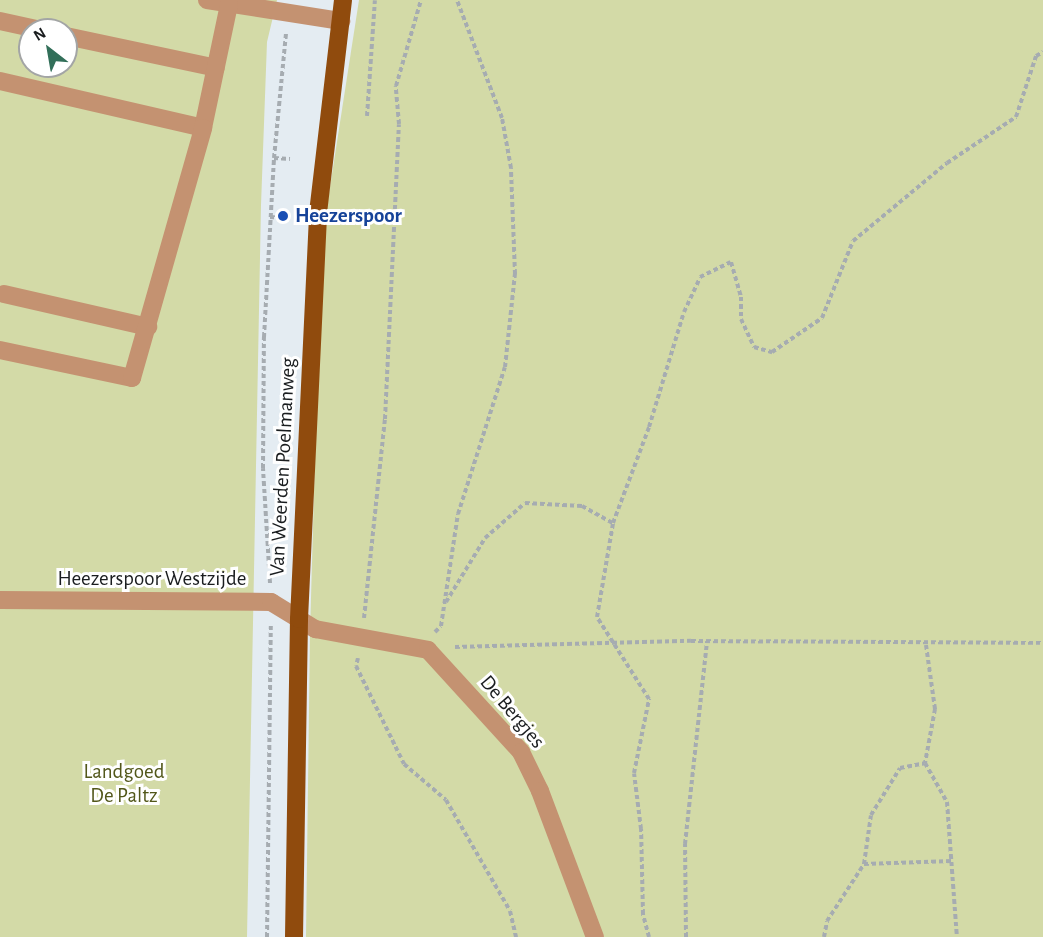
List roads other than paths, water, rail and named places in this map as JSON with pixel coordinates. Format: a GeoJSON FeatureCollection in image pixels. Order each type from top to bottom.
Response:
{"type":"FeatureCollection","features":[{"type":"Feature","properties":{"kind":"main road","name":"Van Weerden Poelmanweg"},"geometry":{"type":"LineString","coordinates":[[294,937],[299,619],[318,213],[343,0]]}},
{"type":"Feature","properties":{"kind":"street"},"geometry":{"type":"LineString","coordinates":[[207,0],[340,21]]}},
{"type":"Feature","properties":{"kind":"street"},"geometry":{"type":"LineString","coordinates":[[0,350],[132,378],[203,128],[229,5]]}},
{"type":"Feature","properties":{"kind":"street"},"geometry":{"type":"LineString","coordinates":[[0,21],[18,25]]}},
{"type":"Feature","properties":{"kind":"street"},"geometry":{"type":"LineString","coordinates":[[78,39],[216,68]]}},
{"type":"Feature","properties":{"kind":"street"},"geometry":{"type":"LineString","coordinates":[[0,81],[203,128]]}},
{"type":"Feature","properties":{"kind":"street"},"geometry":{"type":"LineString","coordinates":[[4,294],[148,327]]}},
{"type":"Feature","properties":{"kind":"street","name":"Heezerspoor Westzijde"},"geometry":{"type":"LineString","coordinates":[[0,600],[271,602],[299,619]]}},
{"type":"Feature","properties":{"kind":"street","name":"De Bergjes"},"geometry":{"type":"LineString","coordinates":[[299,619],[315,628],[428,650],[521,752],[540,791],[595,937]]}},
{"type":"Feature","properties":{"kind":"place","name":"Heezerspoor"},"geometry":{"type":"Point","coordinates":[283,216]}},
{"type":"Feature","properties":{"kind":"park label","name":"Landgoed De Paltz"},"geometry":{"type":"Point","coordinates":[124,784]}}]}
